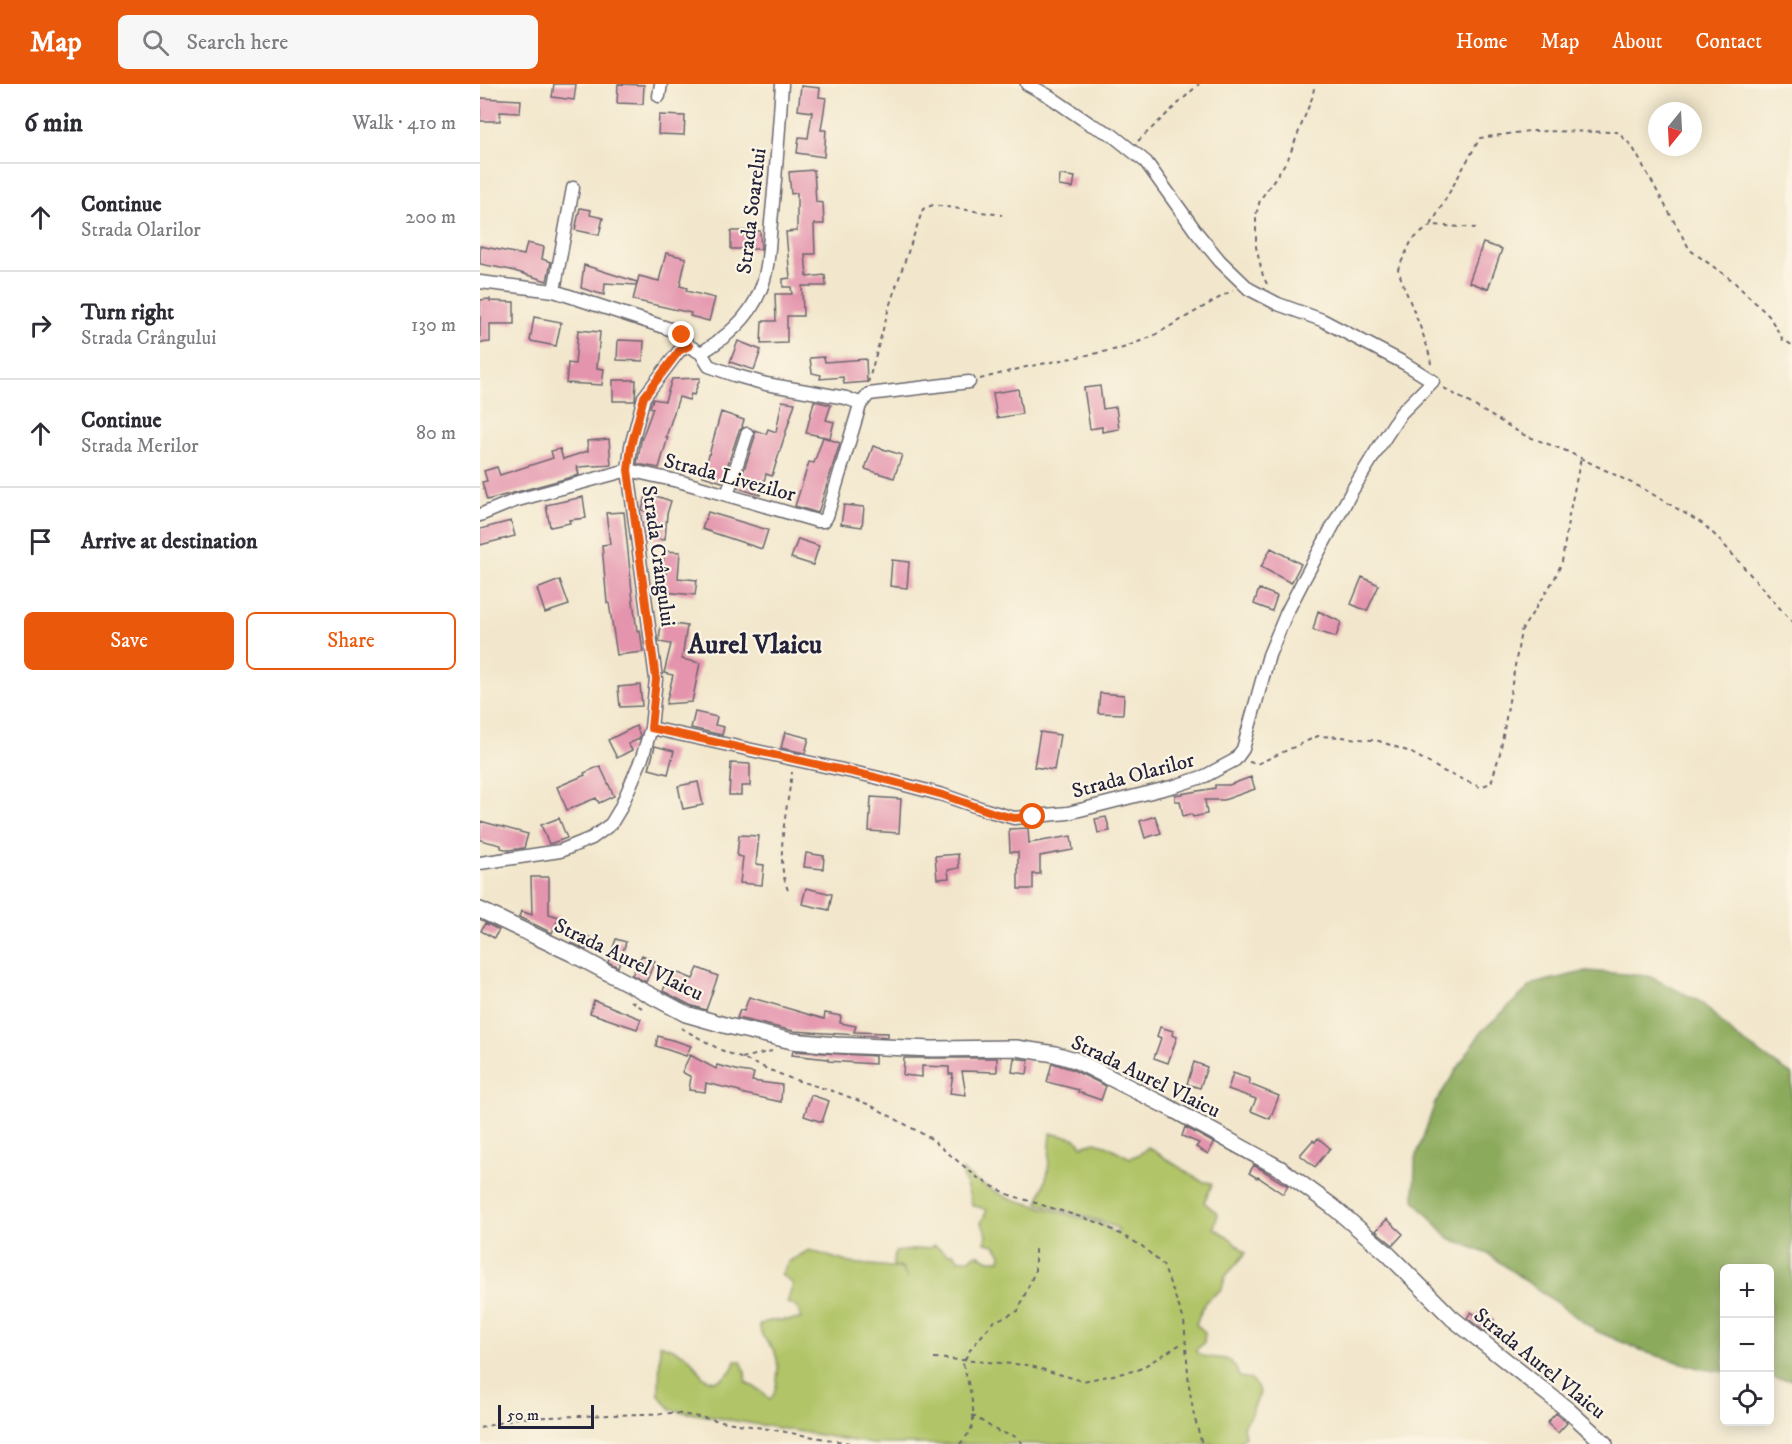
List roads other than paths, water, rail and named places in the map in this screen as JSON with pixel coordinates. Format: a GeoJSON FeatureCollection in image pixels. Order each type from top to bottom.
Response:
{"type":"FeatureCollection","features":[{"type":"Feature","properties":{"kind":"street","name":"Strada Soarelui"},"geometry":{"type":"LineString","coordinates":[[701,353],[725,338],[740,322],[760,291],[766,272],[777,168],[782,84]]}},
{"type":"Feature","properties":{"kind":"street","name":"Strada Olarilor"},"geometry":{"type":"LineString","coordinates":[[651,728],[913,786],[1014,818],[1068,813],[1125,800],[1205,776],[1235,760],[1243,749],[1269,655],[1286,614],[1353,489],[1401,413],[1433,381],[1404,363],[1322,321],[1278,304],[1249,289],[1220,261],[1197,233],[1146,162],[1111,134],[1090,124],[1027,84]]}},
{"type":"Feature","properties":{"kind":"street"},"geometry":{"type":"LineString","coordinates":[[555,291],[573,188]]}},
{"type":"Feature","properties":{"kind":"street"},"geometry":{"type":"LineString","coordinates":[[480,282],[555,291],[676,331],[682,335],[689,346],[701,353],[709,366],[766,384],[846,398],[857,402],[860,408]]}},
{"type":"Feature","properties":{"kind":"street","name":"Strada Crângului"},"geometry":{"type":"LineString","coordinates":[[480,862],[560,851],[592,838],[611,824],[633,780],[651,728],[656,679],[628,470],[631,446],[644,397],[679,351],[689,346]]}},
{"type":"Feature","properties":{"kind":"street"},"geometry":{"type":"LineString","coordinates":[[860,408],[869,394],[969,382]]}},
{"type":"Feature","properties":{"kind":"street","name":"Strada Livezilor"},"geometry":{"type":"LineString","coordinates":[[480,515],[514,501],[628,470],[682,482],[817,521],[824,521],[860,408]]}},
{"type":"Feature","properties":{"kind":"street"},"geometry":{"type":"LineString","coordinates":[[727,495],[747,434]]}},
{"type":"Feature","properties":{"kind":"street","name":"Strada Aurel Vlaicu"},"geometry":{"type":"LineString","coordinates":[[480,910],[571,953],[686,1014],[728,1026],[792,1041],[932,1049],[1016,1048],[1055,1054],[1075,1060],[1172,1109],[1281,1169],[1332,1206],[1387,1253],[1452,1318],[1560,1403],[1605,1444]]}},
{"type":"Feature","properties":{"kind":"district","name":"Aurel Vlaicu"},"geometry":{"type":"Point","coordinates":[755,644]}}]}
